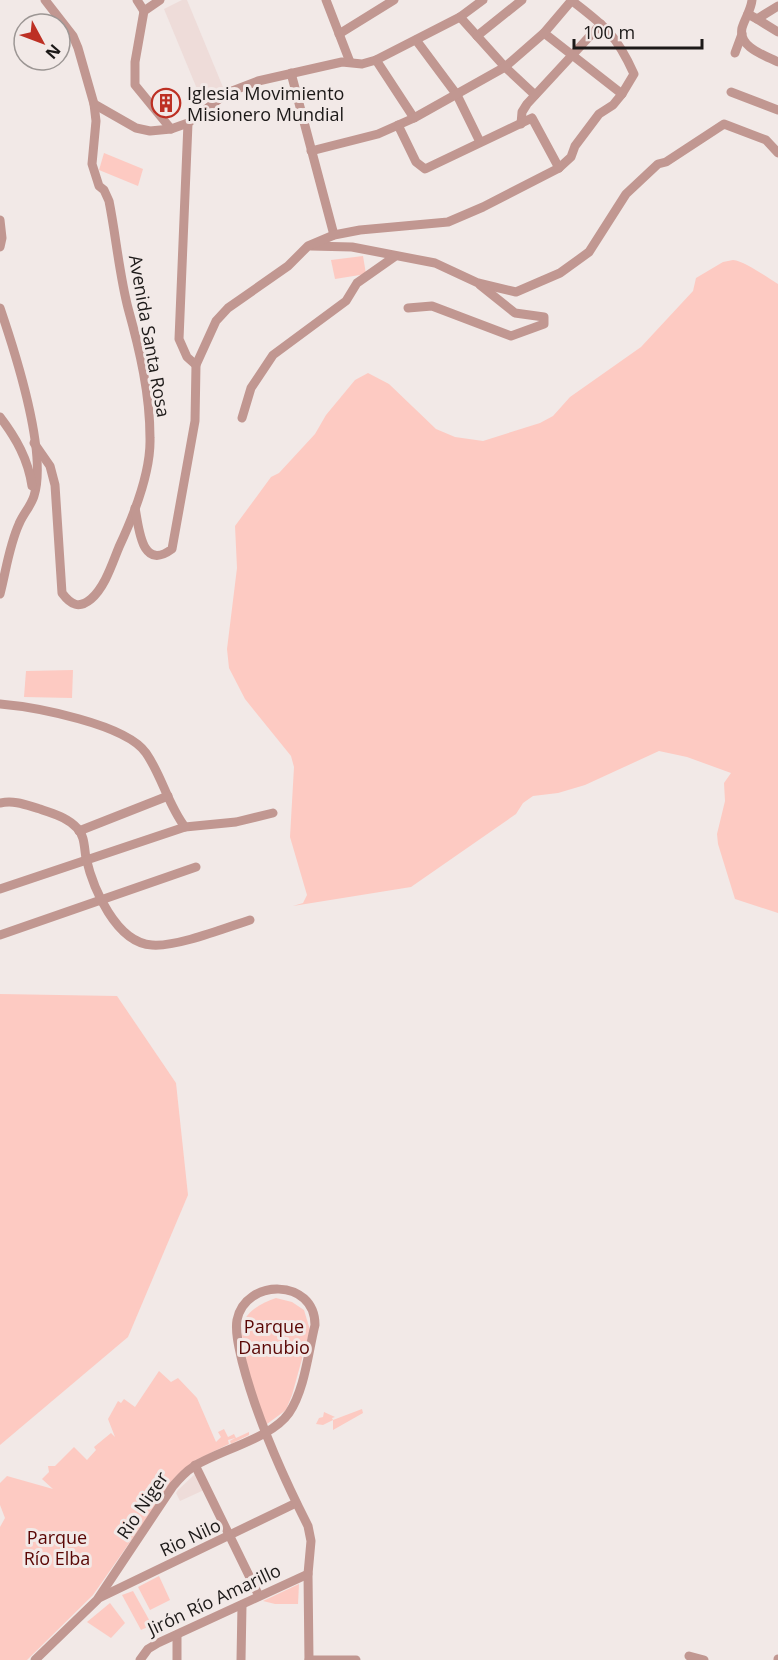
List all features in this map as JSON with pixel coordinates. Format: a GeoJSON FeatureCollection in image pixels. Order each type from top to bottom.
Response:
{"type":"FeatureCollection","features":[{"type":"Feature","properties":{"kind":"street","name":"Avenida Santa Rosa"},"geometry":{"type":"LineString","coordinates":[[34,443],[50,466],[56,485],[62,593],[69,602],[76,606],[85,604],[94,596],[107,575],[135,508],[150,445],[148,409],[140,349],[128,308],[109,201],[104,190],[99,186],[93,164],[96,121],[94,104],[73,36],[45,0]]}},
{"type":"Feature","properties":{"kind":"street"},"geometry":{"type":"LineString","coordinates":[[137,0],[144,11],[135,62],[135,85],[140,94],[171,129]]}},
{"type":"Feature","properties":{"kind":"street"},"geometry":{"type":"LineString","coordinates":[[144,11],[160,0]]}},
{"type":"Feature","properties":{"kind":"street"},"geometry":{"type":"LineString","coordinates":[[326,0],[350,62]]}},
{"type":"Feature","properties":{"kind":"street"},"geometry":{"type":"LineString","coordinates":[[339,34],[394,0]]}},
{"type":"Feature","properties":{"kind":"street"},"geometry":{"type":"LineString","coordinates":[[94,104],[136,129],[150,131],[171,129],[188,123],[227,93],[258,81],[350,62],[362,64],[376,60],[460,17],[483,0]]}},
{"type":"Feature","properties":{"kind":"street"},"geometry":{"type":"LineString","coordinates":[[477,36],[522,0]]}},
{"type":"Feature","properties":{"kind":"street"},"geometry":{"type":"LineString","coordinates":[[135,508],[141,543],[147,551],[156,555],[166,554],[172,549],[195,421],[196,365],[216,321],[228,308],[288,266],[305,249],[334,235],[448,222],[483,207],[559,168],[571,156],[575,146],[599,114],[613,105],[622,94],[633,74],[620,44],[602,24],[571,0],[544,33],[505,67],[457,95],[414,118],[363,139],[311,151]]}},
{"type":"Feature","properties":{"kind":"street"},"geometry":{"type":"LineString","coordinates":[[735,53],[752,0]]}},
{"type":"Feature","properties":{"kind":"street"},"geometry":{"type":"LineString","coordinates":[[757,19],[778,6]]}},
{"type":"Feature","properties":{"kind":"street"},"geometry":{"type":"LineString","coordinates":[[748,14],[778,32]]}},
{"type":"Feature","properties":{"kind":"street"},"geometry":{"type":"LineString","coordinates":[[460,17],[505,67],[535,95]]}},
{"type":"Feature","properties":{"kind":"street"},"geometry":{"type":"LineString","coordinates":[[520,124],[522,112],[535,95],[602,24]]}},
{"type":"Feature","properties":{"kind":"street"},"geometry":{"type":"LineString","coordinates":[[544,33],[622,94]]}},
{"type":"Feature","properties":{"kind":"street"},"geometry":{"type":"LineString","coordinates":[[742,34],[748,46],[778,62]]}},
{"type":"Feature","properties":{"kind":"street"},"geometry":{"type":"LineString","coordinates":[[416,40],[457,95],[480,142]]}},
{"type":"Feature","properties":{"kind":"street"},"geometry":{"type":"LineString","coordinates":[[376,60],[414,118]]}},
{"type":"Feature","properties":{"kind":"street"},"geometry":{"type":"LineString","coordinates":[[291,73],[334,235]]}},
{"type":"Feature","properties":{"kind":"street"},"geometry":{"type":"LineString","coordinates":[[731,92],[778,110]]}},
{"type":"Feature","properties":{"kind":"street"},"geometry":{"type":"LineString","coordinates":[[398,125],[416,162],[424,169],[532,118],[559,168]]}},
{"type":"Feature","properties":{"kind":"street"},"geometry":{"type":"LineString","coordinates":[[188,123],[179,339],[188,357],[196,365]]}},
{"type":"Feature","properties":{"kind":"street"},"geometry":{"type":"LineString","coordinates":[[305,249],[352,247],[394,257],[435,263],[478,283],[516,292],[560,273],[589,252],[626,194],[658,164],[666,162],[724,124],[740,128],[766,140],[778,153]]}},
{"type":"Feature","properties":{"kind":"street"},"geometry":{"type":"LineString","coordinates":[[0,220],[2,238],[0,247]]}},
{"type":"Feature","properties":{"kind":"street"},"geometry":{"type":"LineString","coordinates":[[242,418],[251,388],[273,355],[346,301],[357,283],[394,257]]}},
{"type":"Feature","properties":{"kind":"street"},"geometry":{"type":"LineString","coordinates":[[408,308],[432,306],[511,336],[544,324],[544,317],[515,313],[478,283]]}},
{"type":"Feature","properties":{"kind":"street"},"geometry":{"type":"LineString","coordinates":[[0,308],[18,360],[37,471],[34,497],[18,524],[0,594]]}},
{"type":"Feature","properties":{"kind":"street"},"geometry":{"type":"LineString","coordinates":[[0,417],[17,440],[30,472],[34,497]]}},
{"type":"Feature","properties":{"kind":"street"},"geometry":{"type":"LineString","coordinates":[[0,704],[27,707],[80,719],[132,739],[146,752],[185,827]]}},
{"type":"Feature","properties":{"kind":"street"},"geometry":{"type":"LineString","coordinates":[[79,831],[168,796]]}},
{"type":"Feature","properties":{"kind":"street"},"geometry":{"type":"LineString","coordinates":[[0,803],[15,801],[61,816],[79,831],[87,860],[110,916],[121,929],[138,942],[153,945],[219,931],[250,920]]}},
{"type":"Feature","properties":{"kind":"street"},"geometry":{"type":"LineString","coordinates":[[0,888],[185,827],[236,822],[273,813]]}},
{"type":"Feature","properties":{"kind":"street"},"geometry":{"type":"LineString","coordinates":[[0,935],[196,867]]}},
{"type":"Feature","properties":{"kind":"street","name":"Rio Niger"},"geometry":{"type":"LineString","coordinates":[[97,1600],[173,1486],[195,1465],[264,1432],[280,1423],[296,1400],[315,1325],[313,1307],[293,1291],[274,1288],[248,1300],[237,1319],[243,1363],[264,1432]]}},
{"type":"Feature","properties":{"kind":"street"},"geometry":{"type":"LineString","coordinates":[[264,1432],[308,1526],[311,1541],[308,1574],[309,1660],[356,1660]]}},
{"type":"Feature","properties":{"kind":"street"},"geometry":{"type":"LineString","coordinates":[[195,1465],[258,1596]]}},
{"type":"Feature","properties":{"kind":"street","name":"Rio Nilo"},"geometry":{"type":"LineString","coordinates":[[97,1600],[296,1503]]}},
{"type":"Feature","properties":{"kind":"street","name":"Jirón Río Amarillo"},"geometry":{"type":"LineString","coordinates":[[140,1660],[148,1649],[308,1574]]}},
{"type":"Feature","properties":{"kind":"street"},"geometry":{"type":"LineString","coordinates":[[35,1660],[97,1600]]}},
{"type":"Feature","properties":{"kind":"street"},"geometry":{"type":"LineString","coordinates":[[241,1660],[242,1605]]}},
{"type":"Feature","properties":{"kind":"street"},"geometry":{"type":"LineString","coordinates":[[177,1635],[177,1660]]}},
{"type":"Feature","properties":{"kind":"street"},"geometry":{"type":"LineString","coordinates":[[689,1656],[704,1660]]}},
{"type":"Feature","properties":{"kind":"shaded area"},"geometry":{"type":"Polygon","coordinates":[[[182,0],[187,0],[225,92],[202,101],[164,9],[182,0]]]}},
{"type":"Feature","properties":{"kind":"shaded area"},"geometry":{"type":"Polygon","coordinates":[[[195,1474],[204,1490],[180,1501],[176,1493],[195,1474]]]}},
{"type":"Feature","properties":{"kind":"green space"},"geometry":{"type":"Polygon","coordinates":[[[104,153],[143,169],[138,186],[99,170],[104,153]]]}},
{"type":"Feature","properties":{"kind":"green space"},"geometry":{"type":"Polygon","coordinates":[[[363,256],[366,274],[335,279],[331,260],[363,256]]]}},
{"type":"Feature","properties":{"kind":"green space"},"geometry":{"type":"Polygon","coordinates":[[[733,260],[749,266],[778,284],[778,913],[735,899],[717,834],[725,801],[724,783],[731,773],[687,757],[659,751],[585,785],[558,793],[533,796],[523,803],[516,814],[411,887],[293,906],[303,903],[307,895],[290,837],[294,767],[291,756],[245,699],[229,668],[227,649],[237,568],[235,526],[271,477],[279,473],[315,434],[326,415],[355,380],[368,373],[389,384],[436,429],[455,437],[483,441],[540,423],[553,416],[570,397],[641,347],[693,291],[696,278],[723,262],[733,260]]]}},
{"type":"Feature","properties":{"kind":"green space"},"geometry":{"type":"Polygon","coordinates":[[[73,670],[72,698],[24,697],[26,671],[73,670]]]}},
{"type":"Feature","properties":{"kind":"green space"},"geometry":{"type":"Polygon","coordinates":[[[0,994],[117,996],[176,1083],[188,1195],[128,1337],[0,1445],[0,994]]]}},
{"type":"Feature","properties":{"kind":"green space","name":"Parque Danubio"},"geometry":{"type":"Polygon","coordinates":[[[276,1298],[292,1302],[304,1310],[310,1330],[286,1410],[267,1424],[257,1402],[244,1357],[243,1329],[245,1319],[251,1312],[276,1298]]]}},
{"type":"Feature","properties":{"kind":"green space","name":"Parque Río Elba"},"geometry":{"type":"Polygon","coordinates":[[[159,1371],[171,1382],[178,1378],[197,1398],[216,1442],[221,1437],[218,1432],[224,1429],[228,1437],[234,1434],[236,1438],[249,1432],[249,1435],[231,1444],[230,1441],[235,1438],[228,1440],[229,1444],[194,1461],[176,1476],[93,1595],[27,1660],[0,1660],[0,1527],[5,1518],[0,1505],[0,1483],[7,1476],[53,1489],[42,1479],[49,1472],[48,1466],[55,1466],[74,1447],[87,1460],[96,1450],[94,1447],[111,1433],[115,1437],[108,1419],[118,1401],[121,1403],[124,1399],[135,1407],[159,1371]]]}},
{"type":"Feature","properties":{"kind":"green space"},"geometry":{"type":"Polygon","coordinates":[[[362,1409],[363,1413],[333,1430],[333,1420],[362,1409]]]}},
{"type":"Feature","properties":{"kind":"green space"},"geometry":{"type":"Polygon","coordinates":[[[324,1412],[335,1417],[332,1418],[333,1420],[323,1425],[316,1424],[319,1418],[323,1417],[324,1412]]]}},
{"type":"Feature","properties":{"kind":"green space"},"geometry":{"type":"Polygon","coordinates":[[[159,1576],[170,1600],[150,1610],[138,1587],[159,1576]]]}},
{"type":"Feature","properties":{"kind":"green space"},"geometry":{"type":"Polygon","coordinates":[[[299,1584],[298,1604],[275,1604],[263,1601],[299,1584]]]}},
{"type":"Feature","properties":{"kind":"green space"},"geometry":{"type":"Polygon","coordinates":[[[133,1591],[152,1625],[141,1630],[122,1595],[133,1591]]]}},
{"type":"Feature","properties":{"kind":"green space"},"geometry":{"type":"Polygon","coordinates":[[[110,1603],[125,1623],[111,1638],[87,1622],[110,1603]]]}},
{"type":"Feature","properties":{"kind":"place","name":"Iglesia Movimiento Misionero Mundial"},"geometry":{"type":"Point","coordinates":[166,103]}}]}
